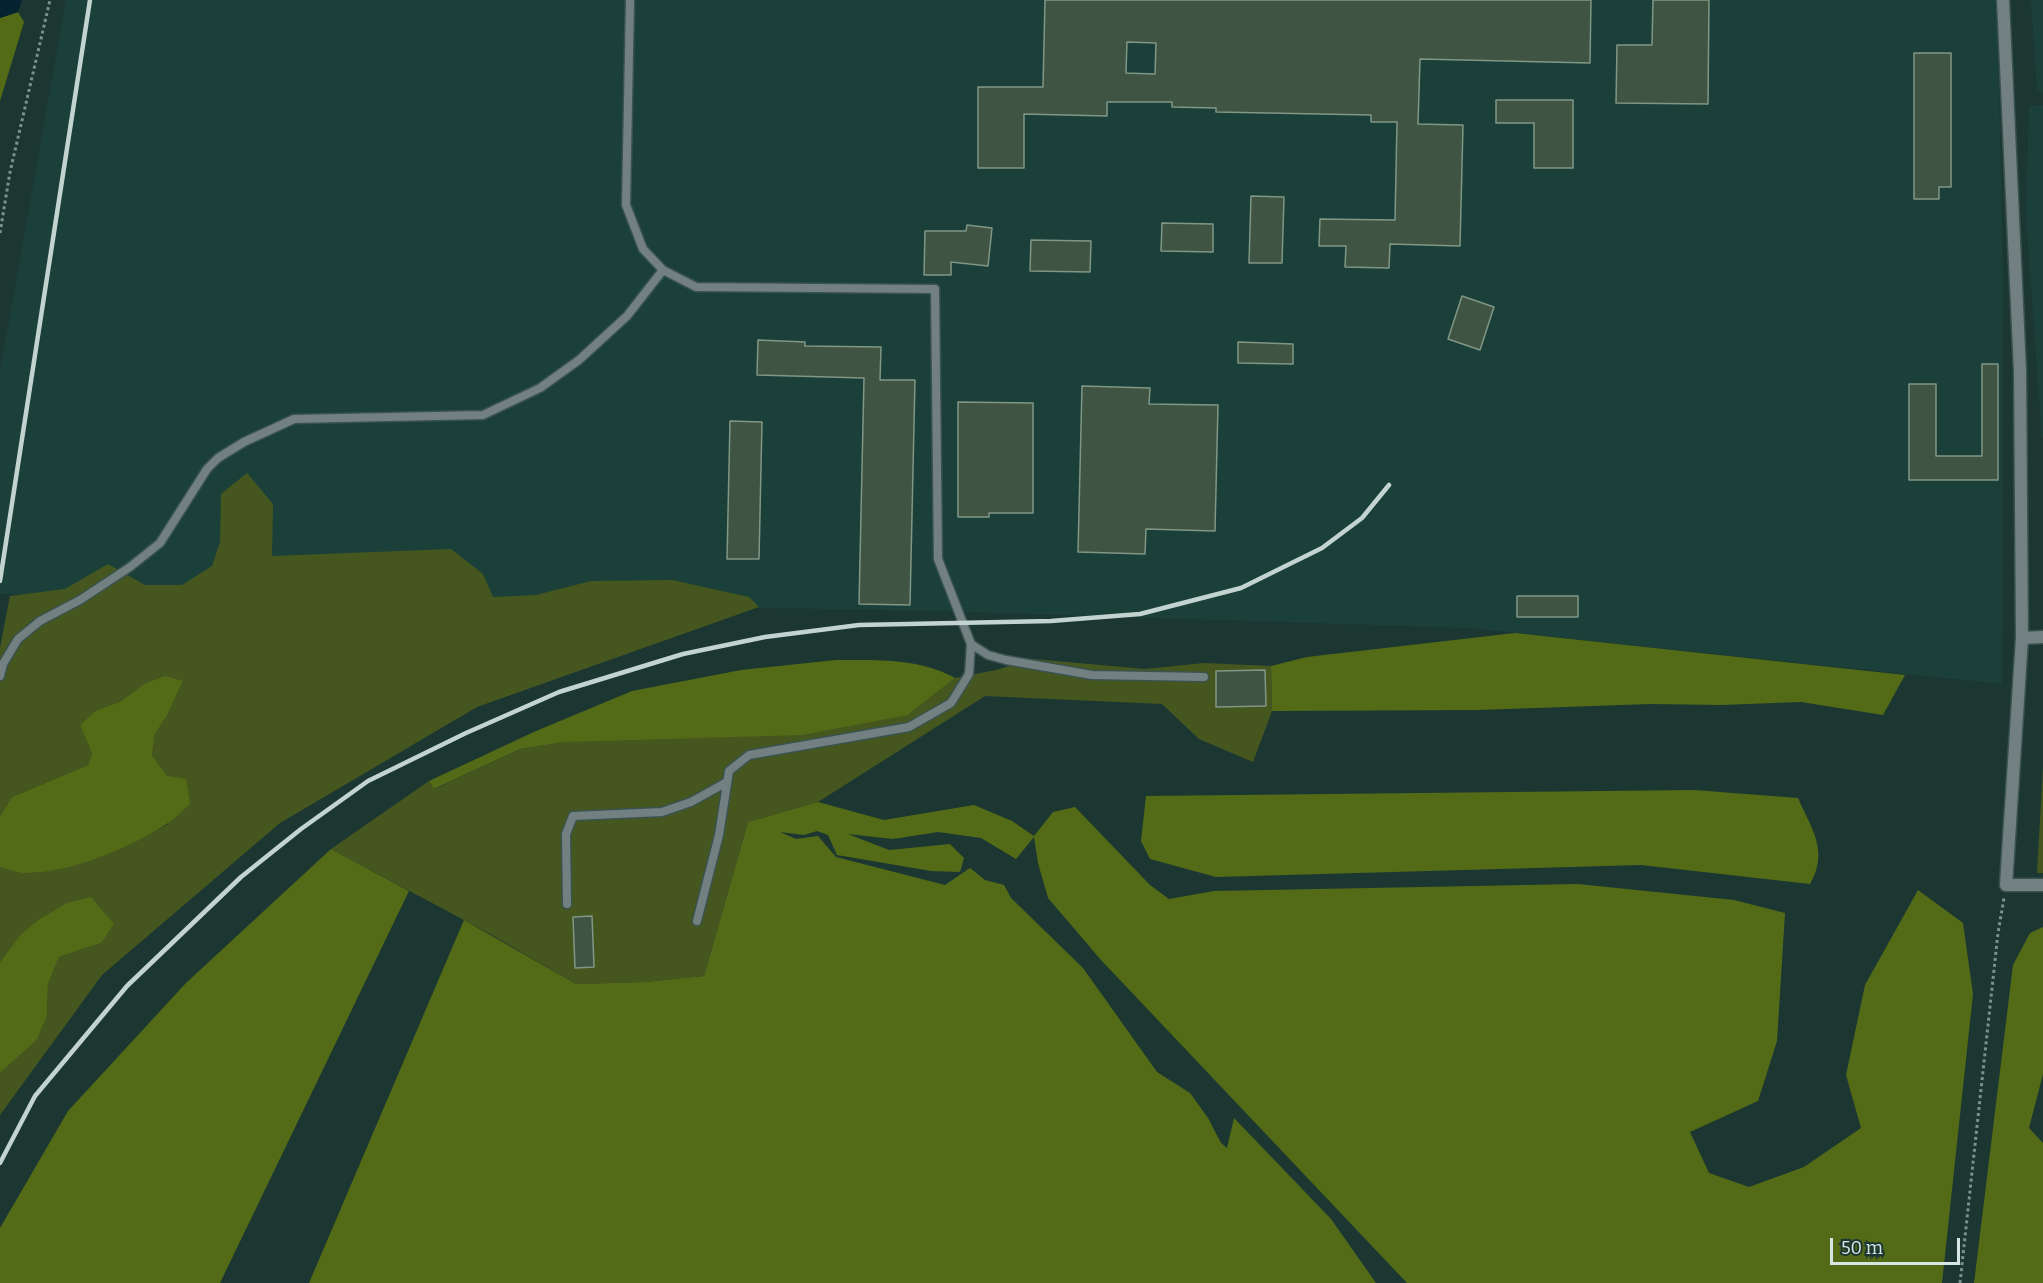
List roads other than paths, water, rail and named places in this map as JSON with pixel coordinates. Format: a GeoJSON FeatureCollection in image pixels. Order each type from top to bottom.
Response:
{"type":"FeatureCollection","features":[{"type":"Feature","properties":{"kind":"street"},"geometry":{"type":"LineString","coordinates":[[2003,0],[2020,371],[2022,638],[2006,885],[2043,885]]}},
{"type":"Feature","properties":{"kind":"street"},"geometry":{"type":"LineString","coordinates":[[2022,638],[2043,637]]}},
{"type":"Feature","properties":{"kind":"lane"},"geometry":{"type":"LineString","coordinates":[[630,0],[626,205],[643,249],[663,270],[696,287],[935,289],[938,559],[971,644],[969,674],[951,703],[909,727],[749,755],[729,771],[719,835],[697,921]]}},
{"type":"Feature","properties":{"kind":"lane"},"geometry":{"type":"LineString","coordinates":[[0,676],[3,664],[18,639],[33,627],[130,567],[160,543],[207,469],[218,458],[243,442],[294,419],[483,415],[540,388],[579,360],[627,316],[663,270]]}},
{"type":"Feature","properties":{"kind":"lane"},"geometry":{"type":"LineString","coordinates":[[971,644],[988,655],[1006,660],[1092,675],[1204,677]]}},
{"type":"Feature","properties":{"kind":"lane"},"geometry":{"type":"LineString","coordinates":[[567,904],[566,834],[573,816],[662,812],[691,802],[727,782]]}},
{"type":"Feature","properties":{"kind":"water"},"geometry":{"type":"Polygon","coordinates":[[[0,0],[22,0],[18,12],[0,18],[0,0]]]}},
{"type":"Feature","properties":{"kind":"railway"},"geometry":{"type":"LineString","coordinates":[[0,581],[90,0]]}},
{"type":"Feature","properties":{"kind":"railway"},"geometry":{"type":"LineString","coordinates":[[0,1163],[35,1096],[127,986],[241,877],[301,829],[368,781],[466,733],[559,692],[683,654],[765,637],[859,625],[1051,621],[1140,614],[1241,588],[1322,548],[1362,518],[1389,485]]}}]}
